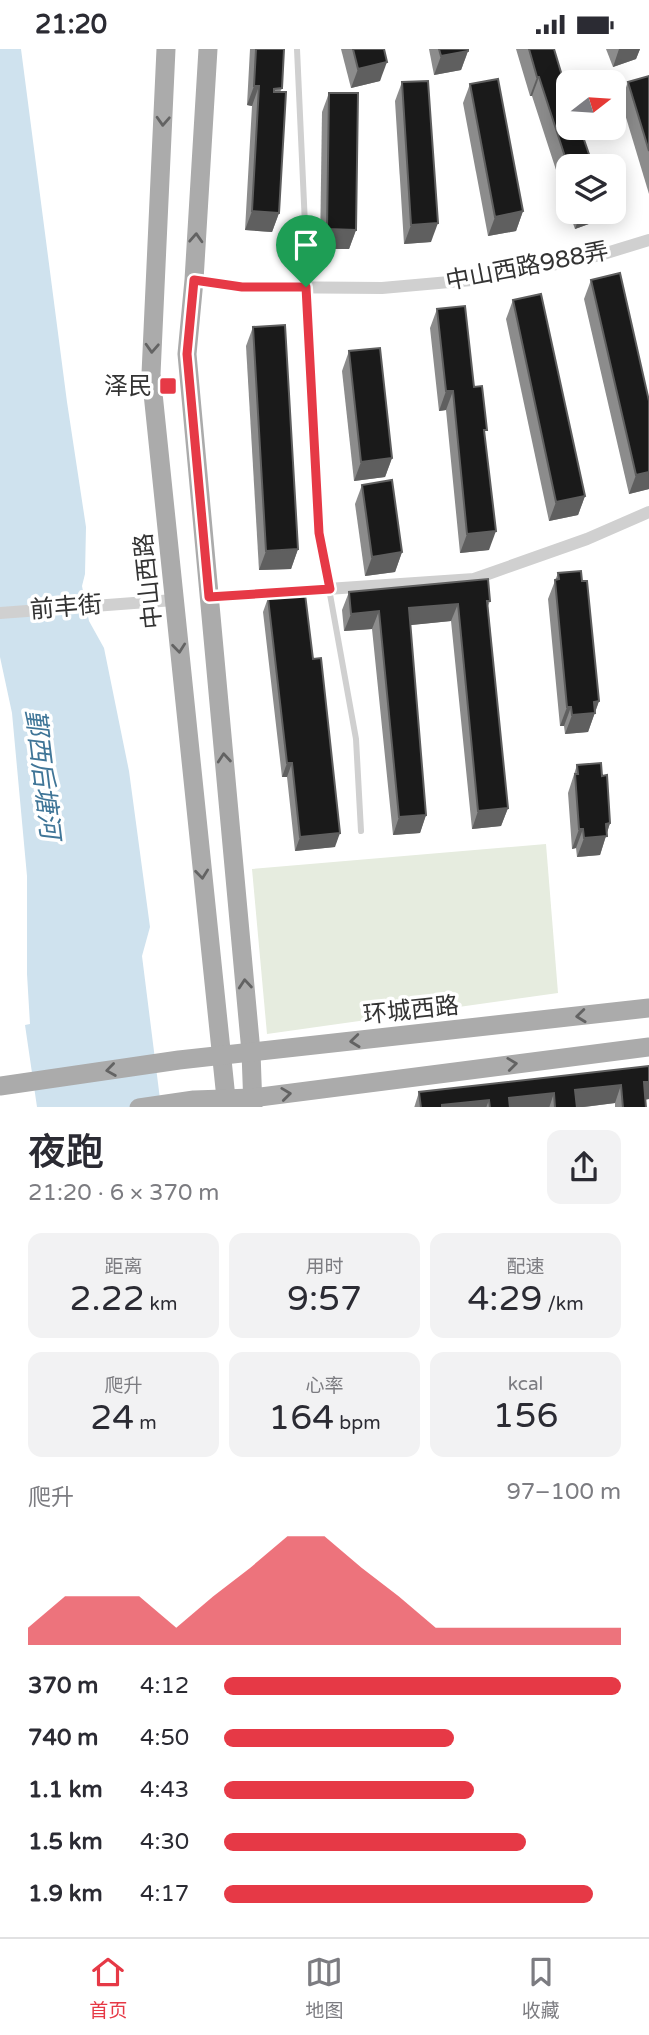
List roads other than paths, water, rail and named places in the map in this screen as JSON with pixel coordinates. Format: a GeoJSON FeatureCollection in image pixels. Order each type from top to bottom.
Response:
{"type":"FeatureCollection","features":[{"type":"Feature","properties":{"kind":"main road"},"geometry":{"type":"LineString","coordinates":[[208,49],[187,354],[251,1052],[252,1103]]}},
{"type":"Feature","properties":{"kind":"main road","name":"中山西路"},"geometry":{"type":"LineString","coordinates":[[166,51],[151,374],[226,1103]]}},
{"type":"Feature","properties":{"kind":"main road","name":"环城西路"},"geometry":{"type":"LineString","coordinates":[[0,1086],[179,1060],[649,1008]]}},
{"type":"Feature","properties":{"kind":"main road"},"geometry":{"type":"LineString","coordinates":[[146,1107],[194,1100],[252,1103],[649,1047]]}},
{"type":"Feature","properties":{"kind":"street","name":"中山西路988弄"},"geometry":{"type":"LineString","coordinates":[[194,280],[242,287],[382,288],[483,279],[600,255],[649,240]]}},
{"type":"Feature","properties":{"kind":"street"},"geometry":{"type":"LineString","coordinates":[[209,597],[474,579],[587,539],[649,512]]}},
{"type":"Feature","properties":{"kind":"street","name":"前丰街"},"geometry":{"type":"LineString","coordinates":[[0,613],[174,600]]}},
{"type":"Feature","properties":{"kind":"lane"},"geometry":{"type":"LineString","coordinates":[[297,49],[319,533],[356,739],[361,831]]}},
{"type":"Feature","properties":{"kind":"water","name":"鄞西后塘河"},"geometry":{"type":"Polygon","coordinates":[[[0,49],[21,49],[86,527],[85,574],[82,586],[89,621],[104,648],[129,771],[150,927],[142,956],[161,1107],[37,1107],[25,1025],[30,1024],[27,876],[12,713],[0,657],[0,49]]]}},
{"type":"Feature","properties":{"kind":"place","name":"泽民"},"geometry":{"type":"Point","coordinates":[168,386]}}]}
